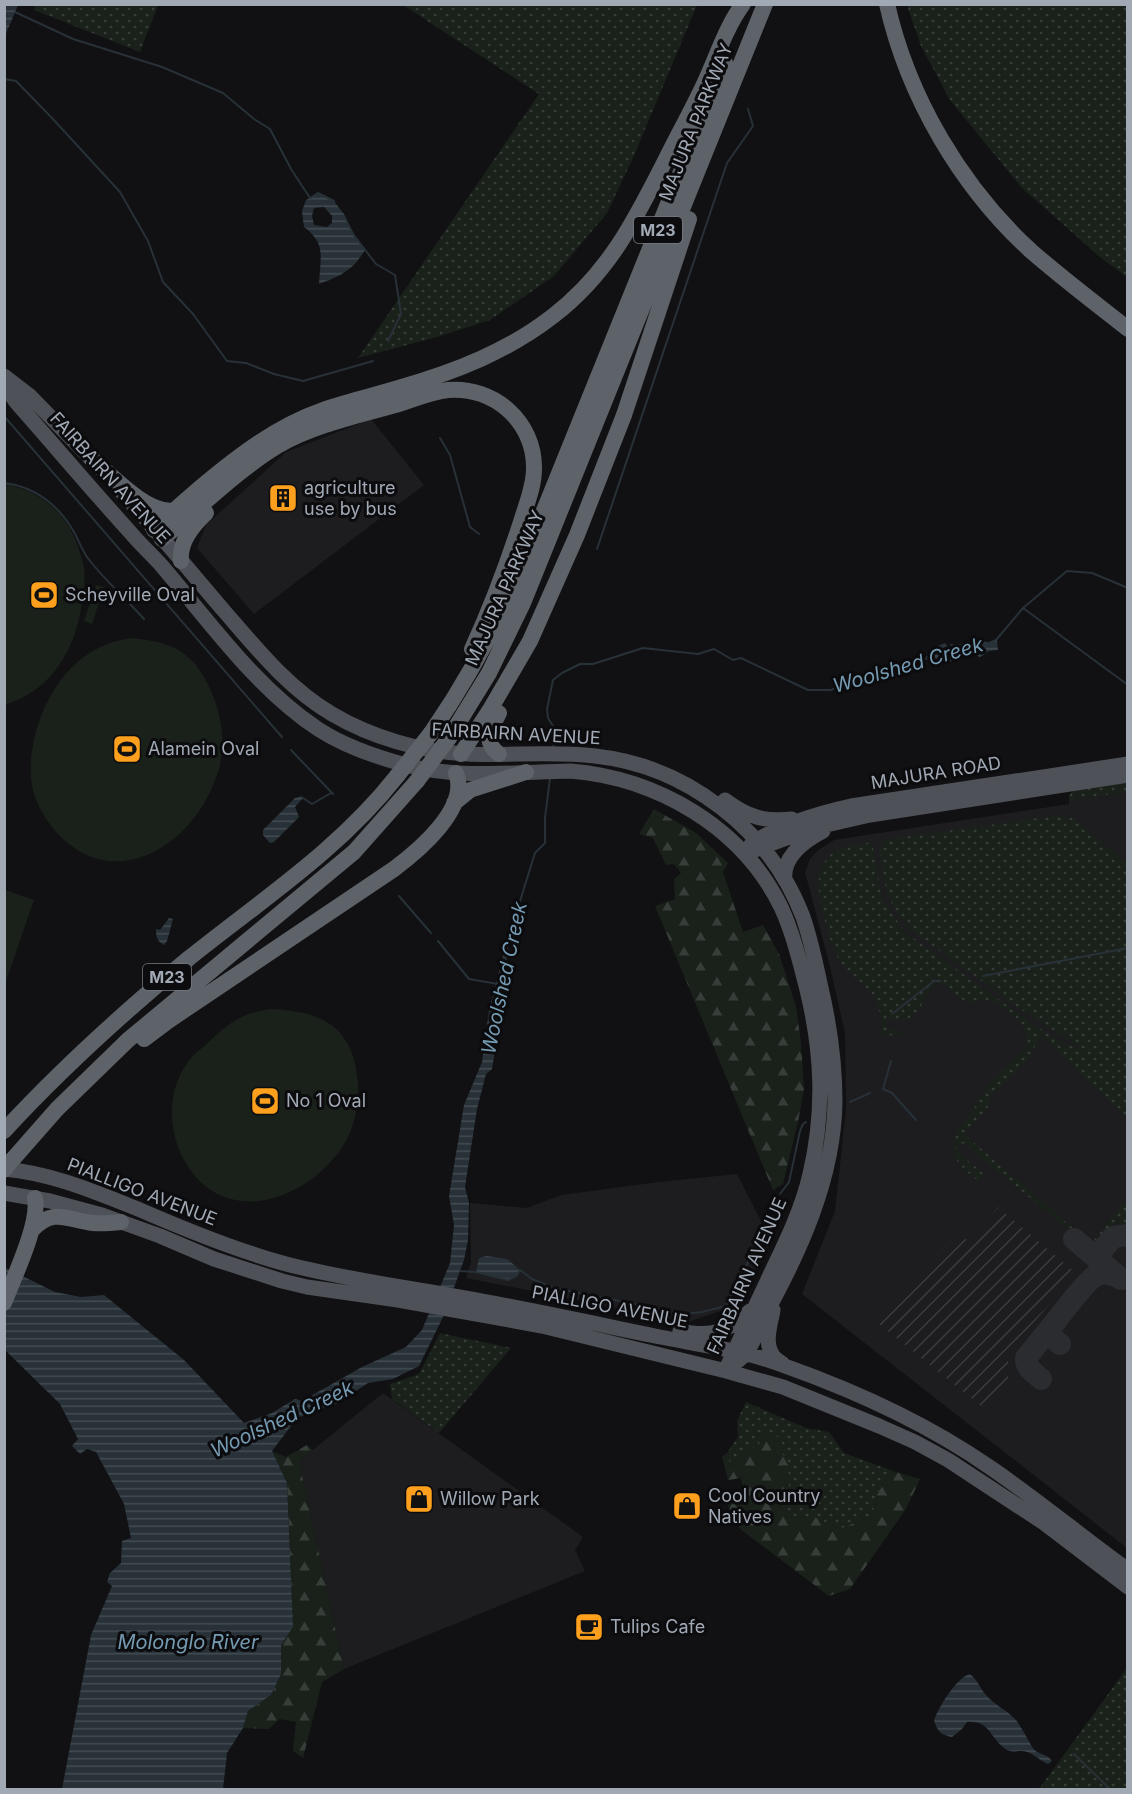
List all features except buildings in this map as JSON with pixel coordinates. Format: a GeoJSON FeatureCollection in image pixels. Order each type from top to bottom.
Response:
{"type":"FeatureCollection","features":[{"type":"Feature","properties":{"kind":"highway"},"geometry":{"type":"LineString","coordinates":[[158,535],[173,511],[239,456],[274,433],[323,410],[403,387],[499,352],[554,315],[575,296],[613,254],[632,226],[704,83],[735,15],[744,4]]}},
{"type":"Feature","properties":{"kind":"highway","name":"MAJURA PARKWAY"},"geometry":{"type":"LineString","coordinates":[[4,1131],[106,1029],[341,837],[375,803],[426,741],[477,662],[512,592],[749,4]]}},
{"type":"Feature","properties":{"kind":"highway","name":"MAJURA PARKWAY"},"geometry":{"type":"LineString","coordinates":[[7,1168],[57,1109],[104,1062],[148,1022],[354,852],[417,781],[448,738],[489,673],[523,603],[765,4]]}},
{"type":"Feature","properties":{"kind":"highway"},"geometry":{"type":"LineString","coordinates":[[886,4],[900,50],[912,79],[944,144],[965,176],[1000,219],[1032,251],[1128,329]]}},
{"type":"Feature","properties":{"kind":"highway"},"geometry":{"type":"LineString","coordinates":[[454,803],[458,782],[451,766],[491,708],[530,641],[580,528],[624,415],[699,190],[703,160]]}},
{"type":"Feature","properties":{"kind":"highway"},"geometry":{"type":"LineString","coordinates":[[158,535],[279,445],[330,424],[445,390],[469,391],[491,398],[508,410],[525,430],[531,446],[534,469],[528,499],[484,624],[445,698],[426,741]]}},
{"type":"Feature","properties":{"kind":"highway"},"geometry":{"type":"LineString","coordinates":[[181,561],[182,547],[197,521],[255,472],[279,445]]}},
{"type":"Feature","properties":{"kind":"highway"},"geometry":{"type":"LineString","coordinates":[[91,458],[139,498],[161,510],[173,511]]}},
{"type":"Feature","properties":{"kind":"highway"},"geometry":{"type":"LineString","coordinates":[[499,754],[490,745],[489,732],[520,676],[530,641]]}},
{"type":"Feature","properties":{"kind":"highway"},"geometry":{"type":"LineString","coordinates":[[57,1109],[83,1091],[168,1021],[414,854],[436,831],[454,803],[470,790],[528,772]]}},
{"type":"Feature","properties":{"kind":"highway"},"geometry":{"type":"LineString","coordinates":[[4,1303],[43,1199]]}},
{"type":"Feature","properties":{"kind":"highway"},"geometry":{"type":"LineString","coordinates":[[32,1230],[43,1220],[58,1215],[97,1223],[122,1222]]}},
{"type":"Feature","properties":{"kind":"main road","name":"FAIRBAIRN AVENUE"},"geometry":{"type":"LineString","coordinates":[[4,376],[30,396],[91,458],[278,672],[331,714],[357,727],[426,741],[451,766]]}},
{"type":"Feature","properties":{"kind":"main road","name":"FAIRBAIRN AVENUE"},"geometry":{"type":"LineString","coordinates":[[4,384],[16,402],[249,668],[273,693],[318,729],[355,747],[408,766],[451,766],[528,772],[570,771],[624,780],[667,797],[699,815],[744,852],[768,884],[792,934],[813,1016],[820,1058],[818,1130],[810,1176],[788,1239],[755,1306],[740,1353]]}},
{"type":"Feature","properties":{"kind":"main road"},"geometry":{"type":"LineString","coordinates":[[144,547],[158,535]]}},
{"type":"Feature","properties":{"kind":"main road","name":"FAIRBAIRN AVENUE"},"geometry":{"type":"LineString","coordinates":[[451,766],[499,754],[595,756],[636,764],[675,778],[718,805],[760,844],[785,880],[803,917],[829,1021],[835,1076],[835,1111],[831,1144],[819,1194],[800,1244],[774,1301],[726,1371]]}},
{"type":"Feature","properties":{"kind":"main road"},"geometry":{"type":"LineString","coordinates":[[636,764],[678,770],[744,813],[756,817],[774,820],[840,815]]}},
{"type":"Feature","properties":{"kind":"main road","name":"MAJURA ROAD"},"geometry":{"type":"LineString","coordinates":[[744,852],[760,844],[767,833],[840,815],[945,791],[1128,764]]}},
{"type":"Feature","properties":{"kind":"main road","name":"MAJURA ROAD"},"geometry":{"type":"LineString","coordinates":[[840,815],[1128,775]]}},
{"type":"Feature","properties":{"kind":"main road"},"geometry":{"type":"LineString","coordinates":[[785,880],[784,871],[788,862],[801,845],[840,815]]}},
{"type":"Feature","properties":{"kind":"main road"},"geometry":{"type":"LineString","coordinates":[[7,1168],[43,1199]]}},
{"type":"Feature","properties":{"kind":"main road","name":"PIALLIGO AVENUE"},"geometry":{"type":"LineString","coordinates":[[7,1168],[43,1175],[100,1194],[213,1240],[286,1264],[400,1293],[478,1307],[542,1326],[726,1371],[810,1397],[843,1410],[948,1460],[1044,1523],[1128,1587]]}},
{"type":"Feature","properties":{"kind":"main road","name":"PIALLIGO AVENUE"},"geometry":{"type":"LineString","coordinates":[[4,1192],[82,1209],[122,1222],[214,1259],[282,1281],[318,1289],[400,1293]]}},
{"type":"Feature","properties":{"kind":"main road"},"geometry":{"type":"LineString","coordinates":[[774,1301],[769,1345],[772,1353],[783,1364]]}},
{"type":"Feature","properties":{"kind":"main road"},"geometry":{"type":"LineString","coordinates":[[528,1310],[598,1315],[705,1334],[724,1331],[741,1320],[755,1306]]}},
{"type":"Feature","properties":{"kind":"main road","name":"PIALLIGO AVENUE"},"geometry":{"type":"LineString","coordinates":[[478,1307],[528,1310],[740,1353],[783,1364],[876,1402],[940,1436],[993,1469],[1128,1570]]}},
{"type":"Feature","properties":{"kind":"shaded area","name":"agriculture use by bus"},"geometry":{"type":"Polygon","coordinates":[[[371,419],[424,485],[254,614],[197,548],[206,525],[286,452],[371,419]]]}},
{"type":"Feature","properties":{"kind":"shaded area"},"geometry":{"type":"Polygon","coordinates":[[[1127,782],[1127,1548],[802,1294],[835,1211],[846,1109],[845,1033],[805,872],[810,859],[817,851],[834,840],[1069,804],[1069,796],[1127,782]]]}},
{"type":"Feature","properties":{"kind":"shaded area"},"geometry":{"type":"Polygon","coordinates":[[[737,1174],[764,1227],[773,1239],[736,1306],[688,1322],[466,1278],[471,1262],[470,1203],[527,1208],[561,1195],[737,1174]]]}},
{"type":"Feature","properties":{"kind":"shaded area"},"geometry":{"type":"Polygon","coordinates":[[[998,1207],[1076,1273],[1008,1353],[1008,1382],[987,1411],[879,1324],[880,1312],[951,1240],[969,1239],[978,1232],[998,1207]]]}},
{"type":"Feature","properties":{"kind":"shaded area","name":"Willow Park"},"geometry":{"type":"Polygon","coordinates":[[[383,1393],[583,1537],[575,1550],[585,1571],[344,1669],[299,1461],[383,1393]]]}},
{"type":"Feature","properties":{"kind":"green space"},"geometry":{"type":"Polygon","coordinates":[[[36,4],[158,5],[140,52],[34,10],[36,4]]]}},
{"type":"Feature","properties":{"kind":"green space"},"geometry":{"type":"Polygon","coordinates":[[[403,5],[697,5],[633,158],[607,213],[554,276],[490,320],[358,358],[539,94],[403,5]]]}},
{"type":"Feature","properties":{"kind":"green space"},"geometry":{"type":"Polygon","coordinates":[[[907,5],[1127,5],[1127,277],[1101,258],[1021,187],[950,100],[921,46],[907,5]]]}},
{"type":"Feature","properties":{"kind":"green space","name":"Scheyville Oval"},"geometry":{"type":"Polygon","coordinates":[[[5,484],[29,492],[59,513],[78,546],[84,565],[84,581],[75,634],[62,661],[44,683],[20,699],[5,705],[5,484]]]}},
{"type":"Feature","properties":{"kind":"green space"},"geometry":{"type":"Polygon","coordinates":[[[96,585],[104,587],[92,624],[84,621],[96,585]]]}},
{"type":"Feature","properties":{"kind":"green space","name":"Alamein Oval"},"geometry":{"type":"Polygon","coordinates":[[[130,638],[169,646],[180,651],[197,667],[205,678],[217,707],[222,732],[222,749],[217,775],[210,792],[197,814],[181,832],[163,847],[142,857],[121,861],[99,859],[78,850],[57,833],[35,798],[31,767],[36,730],[51,695],[62,679],[74,665],[93,651],[130,638]]]}},
{"type":"Feature","properties":{"kind":"green space"},"geometry":{"type":"Polygon","coordinates":[[[1127,782],[1127,792],[1069,800],[1073,790],[1127,782]]]}},
{"type":"Feature","properties":{"kind":"green space"},"geometry":{"type":"Polygon","coordinates":[[[654,809],[696,833],[728,863],[723,872],[743,932],[763,925],[779,954],[796,1006],[804,1089],[783,1184],[773,1190],[655,906],[675,899],[674,879],[681,873],[674,864],[666,865],[653,838],[639,834],[654,809]]]}},
{"type":"Feature","properties":{"kind":"green space"},"geometry":{"type":"Polygon","coordinates":[[[1060,815],[1075,819],[1127,864],[1127,1118],[1041,1036],[1019,1068],[991,1094],[988,1107],[964,1134],[1091,1244],[1127,1199],[1127,1224],[1124,1228],[1116,1221],[1092,1248],[963,1143],[955,1150],[984,1174],[978,1181],[961,1166],[954,1155],[954,1141],[960,1127],[993,1079],[1018,1057],[1025,1047],[1026,1031],[1016,1017],[992,1002],[976,1000],[967,1003],[941,983],[933,988],[914,1014],[908,1018],[899,1020],[887,1018],[885,1026],[903,1034],[883,1036],[876,1000],[868,989],[845,968],[836,954],[823,914],[819,892],[821,870],[825,861],[833,853],[847,846],[872,842],[881,894],[905,932],[1037,1027],[1067,1045],[1078,1048],[1079,1046],[1020,1009],[908,928],[890,900],[882,871],[879,848],[883,841],[890,839],[1060,815]]]}},
{"type":"Feature","properties":{"kind":"green space"},"geometry":{"type":"Polygon","coordinates":[[[4,890],[34,900],[5,984],[4,890]]]}},
{"type":"Feature","properties":{"kind":"green space","name":"No 1 Oval"},"geometry":{"type":"Polygon","coordinates":[[[270,1009],[289,1010],[320,1019],[342,1036],[355,1064],[358,1084],[356,1113],[346,1141],[333,1159],[316,1175],[297,1188],[276,1197],[255,1201],[234,1200],[213,1192],[195,1176],[186,1163],[174,1133],[173,1101],[182,1071],[196,1053],[235,1021],[270,1009]]]}},
{"type":"Feature","properties":{"kind":"green space"},"geometry":{"type":"Polygon","coordinates":[[[440,1333],[511,1348],[439,1433],[392,1399],[390,1384],[419,1374],[440,1333]]]}},
{"type":"Feature","properties":{"kind":"green space"},"geometry":{"type":"Polygon","coordinates":[[[746,1402],[806,1428],[829,1432],[844,1453],[896,1472],[884,1482],[877,1494],[877,1504],[868,1517],[840,1529],[814,1517],[787,1516],[789,1484],[760,1448],[739,1465],[730,1464],[727,1453],[738,1437],[737,1421],[746,1402]]]}},
{"type":"Feature","properties":{"kind":"green space"},"geometry":{"type":"Polygon","coordinates":[[[758,1432],[783,1438],[781,1453],[788,1459],[788,1516],[814,1517],[840,1529],[868,1517],[877,1504],[877,1494],[884,1482],[896,1472],[920,1479],[906,1509],[850,1589],[829,1596],[740,1529],[727,1504],[742,1502],[741,1478],[728,1480],[722,1457],[727,1453],[730,1464],[739,1465],[738,1455],[749,1448],[760,1448],[758,1432]]]}},
{"type":"Feature","properties":{"kind":"green space"},"geometry":{"type":"Polygon","coordinates":[[[307,1445],[313,1450],[299,1461],[344,1669],[322,1682],[303,1758],[293,1751],[296,1722],[279,1719],[269,1729],[243,1728],[248,1711],[271,1695],[281,1674],[281,1645],[293,1627],[287,1483],[272,1451],[286,1457],[307,1445]]]}},
{"type":"Feature","properties":{"kind":"green space"},"geometry":{"type":"Polygon","coordinates":[[[1127,1668],[1127,1789],[1039,1789],[1127,1668]]]}},
{"type":"Feature","properties":{"kind":"water"},"geometry":{"type":"Polygon","coordinates":[[[4,5],[18,5],[5,36],[4,5]]]}},
{"type":"Feature","properties":{"kind":"water"},"geometry":{"type":"Polygon","coordinates":[[[318,193],[333,200],[365,250],[356,263],[346,271],[319,284],[321,259],[319,246],[316,239],[304,227],[302,211],[306,200],[318,193]],[[324,207],[314,208],[312,216],[314,225],[327,227],[332,223],[332,216],[324,207]]]}},
{"type":"Feature","properties":{"kind":"water"},"geometry":{"type":"Polygon","coordinates":[[[997,640],[998,650],[989,651],[980,657],[967,652],[950,662],[926,657],[935,647],[945,643],[949,648],[950,644],[975,645],[981,641],[992,643],[997,640]]]}},
{"type":"Feature","properties":{"kind":"water"},"geometry":{"type":"Polygon","coordinates":[[[302,796],[303,798],[295,807],[299,817],[274,842],[270,843],[263,835],[263,830],[295,798],[302,796]]]}},
{"type":"Feature","properties":{"kind":"water"},"geometry":{"type":"Polygon","coordinates":[[[169,918],[173,919],[164,945],[157,938],[156,929],[160,930],[169,918]]]}},
{"type":"Feature","properties":{"kind":"water","name":"Molonglo River"},"geometry":{"type":"Polygon","coordinates":[[[510,930],[501,1014],[492,1069],[486,1074],[477,1109],[465,1187],[469,1203],[468,1240],[464,1260],[444,1315],[419,1366],[393,1379],[368,1383],[336,1404],[297,1418],[272,1451],[287,1483],[293,1627],[281,1645],[281,1674],[271,1695],[248,1711],[243,1728],[227,1753],[223,1789],[62,1789],[91,1635],[112,1586],[107,1582],[110,1573],[121,1563],[122,1541],[131,1538],[124,1504],[96,1452],[87,1449],[80,1454],[72,1446],[78,1439],[60,1404],[5,1350],[4,1267],[55,1292],[81,1297],[104,1295],[184,1360],[244,1423],[272,1413],[295,1399],[302,1401],[362,1367],[406,1347],[422,1330],[450,1263],[454,1225],[449,1196],[464,1105],[482,1062],[489,1010],[510,930]]]}},
{"type":"Feature","properties":{"kind":"water"},"geometry":{"type":"Polygon","coordinates":[[[487,1256],[507,1259],[520,1270],[519,1273],[508,1280],[476,1272],[479,1258],[487,1256]]]}},
{"type":"Feature","properties":{"kind":"water"},"geometry":{"type":"Polygon","coordinates":[[[970,1674],[990,1699],[1016,1720],[1035,1750],[1052,1761],[1048,1764],[1025,1751],[1006,1750],[984,1726],[974,1722],[967,1722],[952,1737],[940,1732],[934,1720],[940,1708],[959,1681],[970,1674]]]}},
{"type":"Feature","properties":{"kind":"waterway"},"geometry":{"type":"LineString","coordinates":[[15,12],[73,39],[162,67],[223,93],[270,129],[291,169],[310,198],[318,193],[334,201]]}},
{"type":"Feature","properties":{"kind":"waterway"},"geometry":{"type":"LineString","coordinates":[[4,79],[16,81],[120,192],[148,241],[163,282],[193,314],[227,361],[246,363],[274,374],[303,381],[373,361]]}},
{"type":"Feature","properties":{"kind":"waterway"},"geometry":{"type":"LineString","coordinates":[[597,549],[727,163],[753,126],[748,109]]}},
{"type":"Feature","properties":{"kind":"waterway"},"geometry":{"type":"LineString","coordinates":[[344,216],[353,234],[376,264],[395,275],[401,314],[388,341]]}},
{"type":"Feature","properties":{"kind":"waterway"},"geometry":{"type":"LineString","coordinates":[[4,416],[282,737]]}},
{"type":"Feature","properties":{"kind":"waterway"},"geometry":{"type":"LineString","coordinates":[[440,438],[450,455],[470,527],[479,534]]}},
{"type":"Feature","properties":{"kind":"waterway"},"geometry":{"type":"LineString","coordinates":[[4,483],[36,493],[54,506],[74,532],[90,561],[144,619]]}},
{"type":"Feature","properties":{"kind":"waterway","name":"Woolshed Creek"},"geometry":{"type":"LineString","coordinates":[[989,643],[996,640],[1023,608],[1067,571],[1092,573],[1128,588]]}},
{"type":"Feature","properties":{"kind":"waterway"},"geometry":{"type":"LineString","coordinates":[[1023,608],[1128,685]]}},
{"type":"Feature","properties":{"kind":"waterway","name":"Woolshed Creek"},"geometry":{"type":"LineString","coordinates":[[553,749],[555,729],[548,718],[547,709],[553,680],[580,664],[593,664],[643,648],[698,654],[714,649],[733,660],[741,658],[808,690],[831,690],[860,678],[871,678],[911,662],[934,657]]}},
{"type":"Feature","properties":{"kind":"waterway"},"geometry":{"type":"LineString","coordinates":[[291,750],[333,794]]}},
{"type":"Feature","properties":{"kind":"waterway","name":"Woolshed Creek"},"geometry":{"type":"LineString","coordinates":[[510,933],[535,853],[545,843],[545,818],[550,778]]}},
{"type":"Feature","properties":{"kind":"waterway"},"geometry":{"type":"LineString","coordinates":[[303,798],[312,804],[331,793]]}},
{"type":"Feature","properties":{"kind":"waterway"},"geometry":{"type":"LineString","coordinates":[[399,896],[431,933]]}},
{"type":"Feature","properties":{"kind":"waterway"},"geometry":{"type":"LineString","coordinates":[[438,941],[469,979],[498,984]]}},
{"type":"Feature","properties":{"kind":"waterway"},"geometry":{"type":"LineString","coordinates":[[983,976],[1128,948]]}},
{"type":"Feature","properties":{"kind":"waterway"},"geometry":{"type":"LineString","coordinates":[[892,1014],[934,981],[940,981]]}},
{"type":"Feature","properties":{"kind":"waterway"},"geometry":{"type":"LineString","coordinates":[[891,1061],[883,1089],[892,1093],[916,1120]]}},
{"type":"Feature","properties":{"kind":"waterway"},"geometry":{"type":"LineString","coordinates":[[850,1102],[870,1093]]}},
{"type":"Feature","properties":{"kind":"waterway"},"geometry":{"type":"LineString","coordinates":[[780,1194],[789,1182],[800,1131],[806,1122]]}},
{"type":"Feature","properties":{"kind":"waterway"},"geometry":{"type":"LineString","coordinates":[[460,1271],[476,1272],[508,1280],[516,1276],[520,1270],[532,1279],[554,1288],[685,1314],[702,1312],[726,1306],[771,1217]]}},
{"type":"Feature","properties":{"kind":"waterway"},"geometry":{"type":"LineString","coordinates":[[1074,1754],[1111,1790]]}},
{"type":"Feature","properties":{"kind":"taxiway"},"geometry":{"type":"LineString","coordinates":[[1096,1258],[1113,1237],[1128,1235]]}},
{"type":"Feature","properties":{"kind":"taxiway"},"geometry":{"type":"LineString","coordinates":[[1074,1239],[1121,1279]]}},
{"type":"Feature","properties":{"kind":"taxiway"},"geometry":{"type":"LineString","coordinates":[[1060,1344],[1051,1335],[1051,1327],[1079,1292],[1095,1276],[1106,1273],[1117,1277]]}},
{"type":"Feature","properties":{"kind":"taxiway"},"geometry":{"type":"LineString","coordinates":[[1041,1379],[1029,1367],[1026,1358],[1051,1327]]}},
{"type":"Feature","properties":{"kind":"place","name":"agriculture use by bus"},"geometry":{"type":"Point","coordinates":[283,498]}},
{"type":"Feature","properties":{"kind":"place","name":"Scheyville Oval"},"geometry":{"type":"Point","coordinates":[44,595]}},
{"type":"Feature","properties":{"kind":"place","name":"Alamein Oval"},"geometry":{"type":"Point","coordinates":[127,749]}},
{"type":"Feature","properties":{"kind":"place","name":"No 1 Oval"},"geometry":{"type":"Point","coordinates":[265,1101]}},
{"type":"Feature","properties":{"kind":"place","name":"Willow Park"},"geometry":{"type":"Point","coordinates":[419,1499]}},
{"type":"Feature","properties":{"kind":"place","name":"Cool Country Natives"},"geometry":{"type":"Point","coordinates":[687,1506]}},
{"type":"Feature","properties":{"kind":"place","name":"Tulips Cafe"},"geometry":{"type":"Point","coordinates":[589,1627]}}]}
